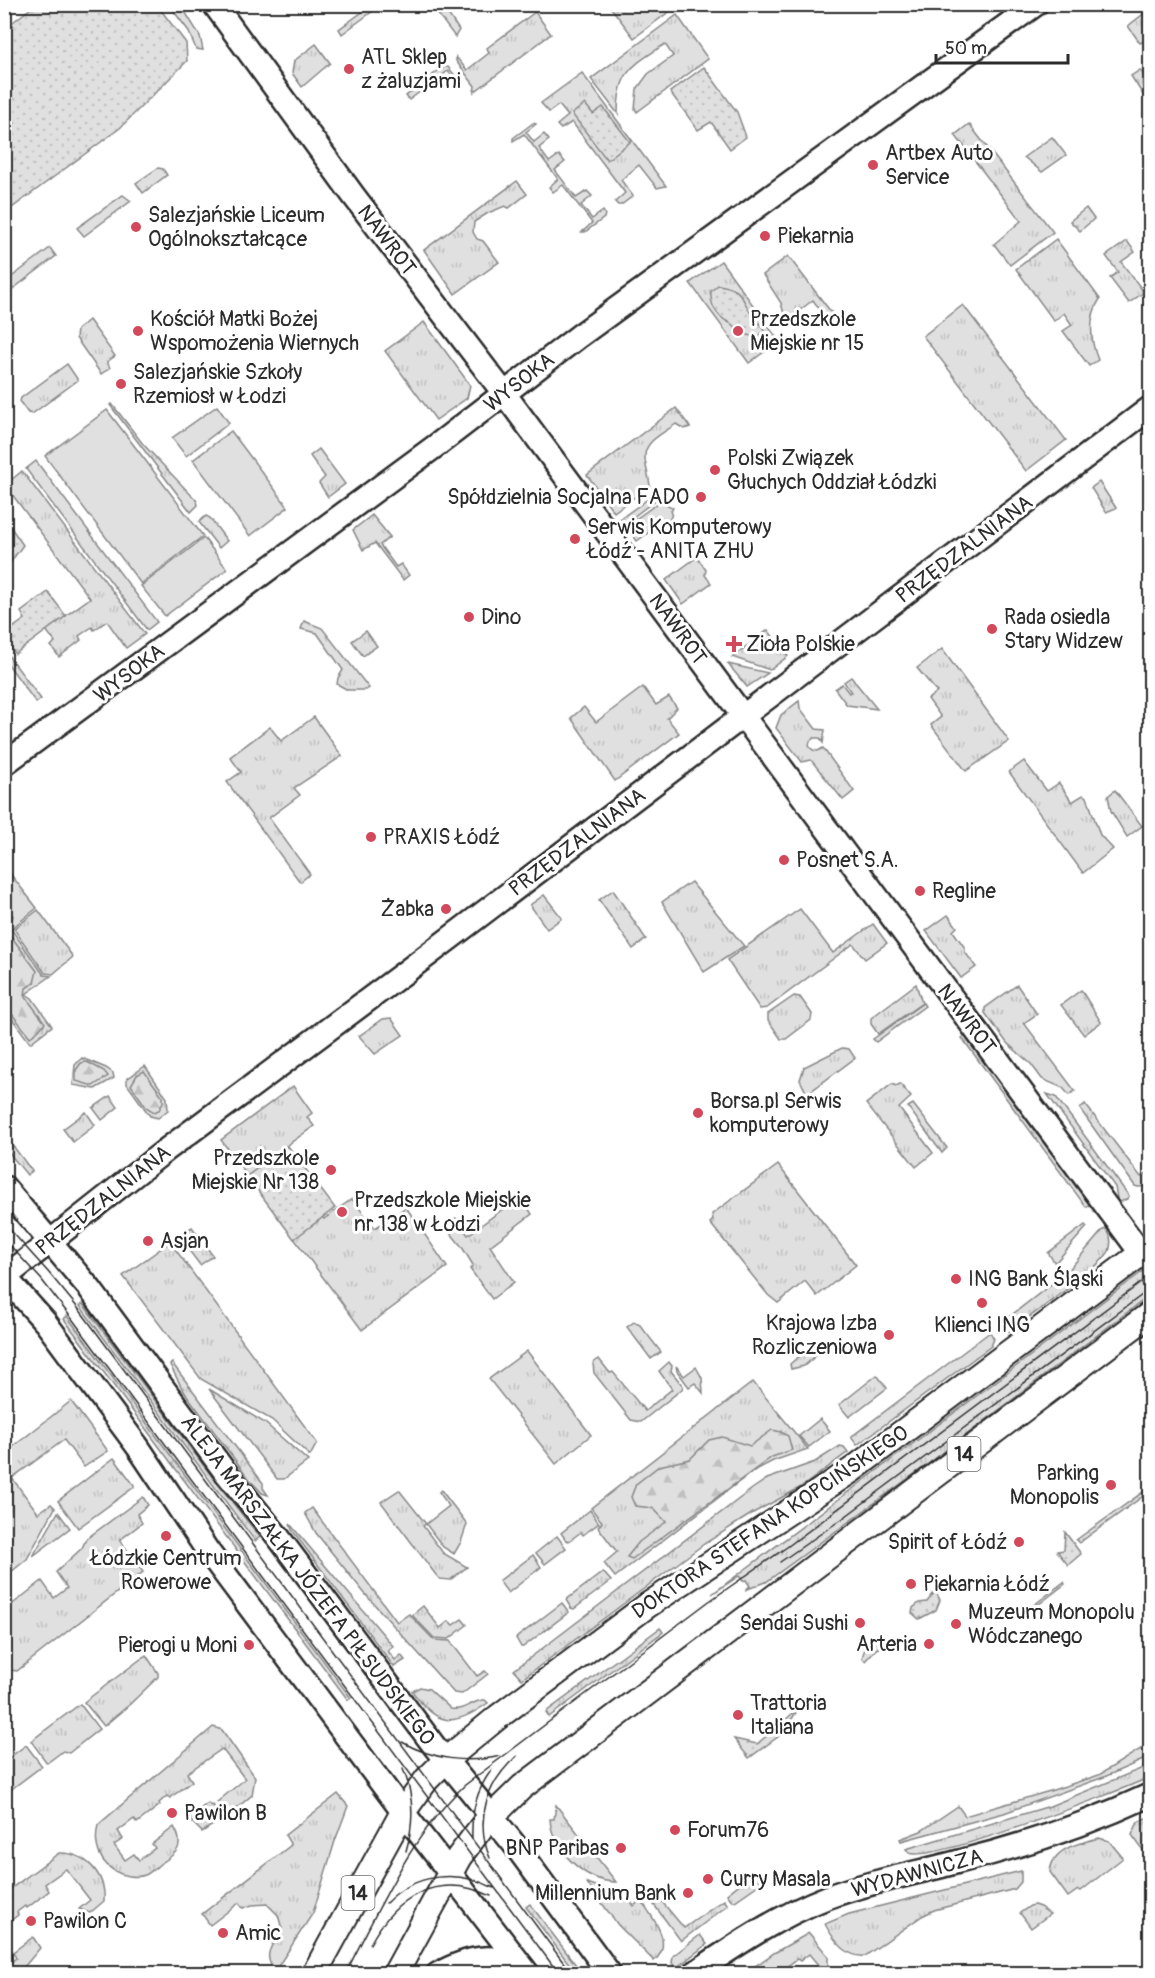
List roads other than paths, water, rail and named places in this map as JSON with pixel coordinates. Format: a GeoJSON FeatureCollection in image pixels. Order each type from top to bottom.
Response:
{"type":"FeatureCollection","features":[{"type":"Feature","properties":{"kind":"main road","name":"DOKTORA STEFANA KOPCIŃSKIEGO"},"geometry":{"type":"LineString","coordinates":[[403,1812],[427,1779],[446,1760],[498,1717],[611,1632],[852,1470],[1146,1250]]}},
{"type":"Feature","properties":{"kind":"main road","name":"14"},"geometry":{"type":"LineString","coordinates":[[395,1974],[450,1871],[468,1843],[491,1816],[539,1773],[1150,1314]]}},
{"type":"Feature","properties":{"kind":"main road","name":"14"},"geometry":{"type":"LineString","coordinates":[[314,1974],[403,1812]]}},
{"type":"Feature","properties":{"kind":"street","name":"NAWROT"},"geometry":{"type":"LineString","coordinates":[[214,4],[360,204],[1146,1250]]}},
{"type":"Feature","properties":{"kind":"street","name":"WYSOKA"},"geometry":{"type":"LineString","coordinates":[[4,764],[436,446],[624,303],[1036,4]]}},
{"type":"Feature","properties":{"kind":"street","name":"PRZĘDZALNIANA"},"geometry":{"type":"LineString","coordinates":[[5,1277],[166,1150],[1150,408]]}},
{"type":"Feature","properties":{"kind":"street","name":"ALEJA MARSZAŁKA JÓZEFA PIŁSUDSKIEGO"},"geometry":{"type":"LineString","coordinates":[[4,1187],[90,1289],[223,1469],[279,1538],[446,1760],[514,1844],[610,1974]]}},
{"type":"Feature","properties":{"kind":"street"},"geometry":{"type":"LineString","coordinates":[[5,1277],[41,1317],[138,1447],[202,1543],[525,1971]]}},
{"type":"Feature","properties":{"kind":"street","name":"WYDAWNICZA"},"geometry":{"type":"LineString","coordinates":[[693,1974],[762,1928],[827,1898],[875,1882],[1020,1845],[1150,1795]]}},
{"type":"Feature","properties":{"kind":"street"},"geometry":{"type":"LineString","coordinates":[[438,1974],[465,1962],[492,1957],[511,1962],[525,1971]]}},
{"type":"Feature","properties":{"kind":"tram line"},"geometry":{"type":"LineString","coordinates":[[4,1223],[82,1313],[572,1974]]}},
{"type":"Feature","properties":{"kind":"tram line"},"geometry":{"type":"LineString","coordinates":[[4,1239],[41,1279],[73,1320],[559,1974]]}},
{"type":"Feature","properties":{"kind":"tram line"},"geometry":{"type":"LineString","coordinates":[[345,1974],[412,1850],[445,1805],[465,1785],[708,1602],[787,1547],[1150,1276]]}},
{"type":"Feature","properties":{"kind":"tram line"},"geometry":{"type":"LineString","coordinates":[[780,1562],[842,1519],[1150,1289]]}},
{"type":"Feature","properties":{"kind":"tram line"},"geometry":{"type":"LineString","coordinates":[[402,1742],[437,1756],[462,1760],[500,1756]]}},
{"type":"Feature","properties":{"kind":"tram line"},"geometry":{"type":"LineString","coordinates":[[490,1858],[483,1830],[486,1802],[498,1778],[517,1756]]}},
{"type":"Feature","properties":{"kind":"tram line"},"geometry":{"type":"LineString","coordinates":[[403,1769],[412,1810],[406,1851]]}},
{"type":"Feature","properties":{"kind":"tram line"},"geometry":{"type":"LineString","coordinates":[[472,1839],[472,1820],[476,1802],[482,1785],[492,1769]]}},
{"type":"Feature","properties":{"kind":"tram line"},"geometry":{"type":"LineString","coordinates":[[386,1903],[410,1885],[437,1877],[466,1878],[494,1888]]}},
{"type":"Feature","properties":{"kind":"tram line"},"geometry":{"type":"LineString","coordinates":[[370,1944],[392,1913],[405,1901],[420,1893],[453,1886],[491,1896]]}},
{"type":"Feature","properties":{"kind":"place","name":"ATL Sklep z żaluzjami"},"geometry":{"type":"Point","coordinates":[349,69]}},
{"type":"Feature","properties":{"kind":"place","name":"Artbex Auto Service"},"geometry":{"type":"Point","coordinates":[873,165]}},
{"type":"Feature","properties":{"kind":"place","name":"Salezjańskie Liceum Ogólnokształcące"},"geometry":{"type":"Point","coordinates":[136,227]}},
{"type":"Feature","properties":{"kind":"place","name":"Piekarnia"},"geometry":{"type":"Point","coordinates":[765,236]}},
{"type":"Feature","properties":{"kind":"place","name":"Kościół Matki Bożej Wspomożenia Wiernych"},"geometry":{"type":"Point","coordinates":[138,331]}},
{"type":"Feature","properties":{"kind":"place","name":"Przedszkole Miejskie nr 15"},"geometry":{"type":"Point","coordinates":[738,331]}},
{"type":"Feature","properties":{"kind":"place","name":"Salezjańskie Szkoły Rzemiosł w Łodzi"},"geometry":{"type":"Point","coordinates":[121,384]}},
{"type":"Feature","properties":{"kind":"place","name":"Polski Związek Głuchych Oddział Łódzki"},"geometry":{"type":"Point","coordinates":[715,470]}},
{"type":"Feature","properties":{"kind":"place","name":"Spółdzielnia Socjalna FADO"},"geometry":{"type":"Point","coordinates":[701,497]}},
{"type":"Feature","properties":{"kind":"place","name":"Serwis Komputerowy Łódź - ANITA ZHU"},"geometry":{"type":"Point","coordinates":[575,539]}},
{"type":"Feature","properties":{"kind":"place","name":"Dino"},"geometry":{"type":"Point","coordinates":[469,617]}},
{"type":"Feature","properties":{"kind":"place","name":"Rada osiedla Stary Widzew"},"geometry":{"type":"Point","coordinates":[992,629]}},
{"type":"Feature","properties":{"kind":"place","name":"Zioła Polskie"},"geometry":{"type":"Point","coordinates":[734,644]}},
{"type":"Feature","properties":{"kind":"place","name":"PRAXIS Łódź"},"geometry":{"type":"Point","coordinates":[371,837]}},
{"type":"Feature","properties":{"kind":"place","name":"Posnet S.A."},"geometry":{"type":"Point","coordinates":[784,860]}},
{"type":"Feature","properties":{"kind":"place","name":"Regline"},"geometry":{"type":"Point","coordinates":[920,891]}},
{"type":"Feature","properties":{"kind":"place","name":"Żabka"},"geometry":{"type":"Point","coordinates":[446,909]}},
{"type":"Feature","properties":{"kind":"place","name":"Borsa.pl Serwis komputerowy"},"geometry":{"type":"Point","coordinates":[698,1113]}},
{"type":"Feature","properties":{"kind":"place","name":"Przedszkole Miejskie Nr 138"},"geometry":{"type":"Point","coordinates":[331,1170]}},
{"type":"Feature","properties":{"kind":"place","name":"Przedszkole Miejskie nr 138 w Łodzi"},"geometry":{"type":"Point","coordinates":[342,1212]}},
{"type":"Feature","properties":{"kind":"place","name":"Asjan"},"geometry":{"type":"Point","coordinates":[148,1241]}},
{"type":"Feature","properties":{"kind":"place","name":"ING Bank Śląski"},"geometry":{"type":"Point","coordinates":[956,1279]}},
{"type":"Feature","properties":{"kind":"place","name":"Klienci ING"},"geometry":{"type":"Point","coordinates":[982,1303]}},
{"type":"Feature","properties":{"kind":"place","name":"Krajowa Izba Rozliczeniowa"},"geometry":{"type":"Point","coordinates":[889,1335]}},
{"type":"Feature","properties":{"kind":"place","name":"Parking Monopolis"},"geometry":{"type":"Point","coordinates":[1111,1485]}},
{"type":"Feature","properties":{"kind":"place","name":"Łódzkie Centrum Rowerowe"},"geometry":{"type":"Point","coordinates":[166,1536]}},
{"type":"Feature","properties":{"kind":"place","name":"Spirit of Łódź"},"geometry":{"type":"Point","coordinates":[1019,1542]}},
{"type":"Feature","properties":{"kind":"place","name":"Piekarnia Łódź"},"geometry":{"type":"Point","coordinates":[911,1584]}},
{"type":"Feature","properties":{"kind":"place","name":"Sendai Sushi"},"geometry":{"type":"Point","coordinates":[860,1623]}},
{"type":"Feature","properties":{"kind":"place","name":"Muzeum Monopolu Wódczanego"},"geometry":{"type":"Point","coordinates":[956,1624]}},
{"type":"Feature","properties":{"kind":"place","name":"Arteria"},"geometry":{"type":"Point","coordinates":[929,1644]}},
{"type":"Feature","properties":{"kind":"place","name":"Pierogi u Moni"},"geometry":{"type":"Point","coordinates":[249,1645]}},
{"type":"Feature","properties":{"kind":"place","name":"Trattoria Italiana"},"geometry":{"type":"Point","coordinates":[738,1715]}},
{"type":"Feature","properties":{"kind":"place","name":"Pawilon B"},"geometry":{"type":"Point","coordinates":[172,1813]}},
{"type":"Feature","properties":{"kind":"place","name":"Forum76"},"geometry":{"type":"Point","coordinates":[675,1830]}},
{"type":"Feature","properties":{"kind":"place","name":"BNP Paribas"},"geometry":{"type":"Point","coordinates":[621,1848]}},
{"type":"Feature","properties":{"kind":"place","name":"Curry Masala"},"geometry":{"type":"Point","coordinates":[708,1879]}},
{"type":"Feature","properties":{"kind":"place","name":"Millennium Bank"},"geometry":{"type":"Point","coordinates":[688,1893]}},
{"type":"Feature","properties":{"kind":"place","name":"Pawilon C"},"geometry":{"type":"Point","coordinates":[31,1921]}},
{"type":"Feature","properties":{"kind":"place","name":"Amic"},"geometry":{"type":"Point","coordinates":[223,1933]}}]}
